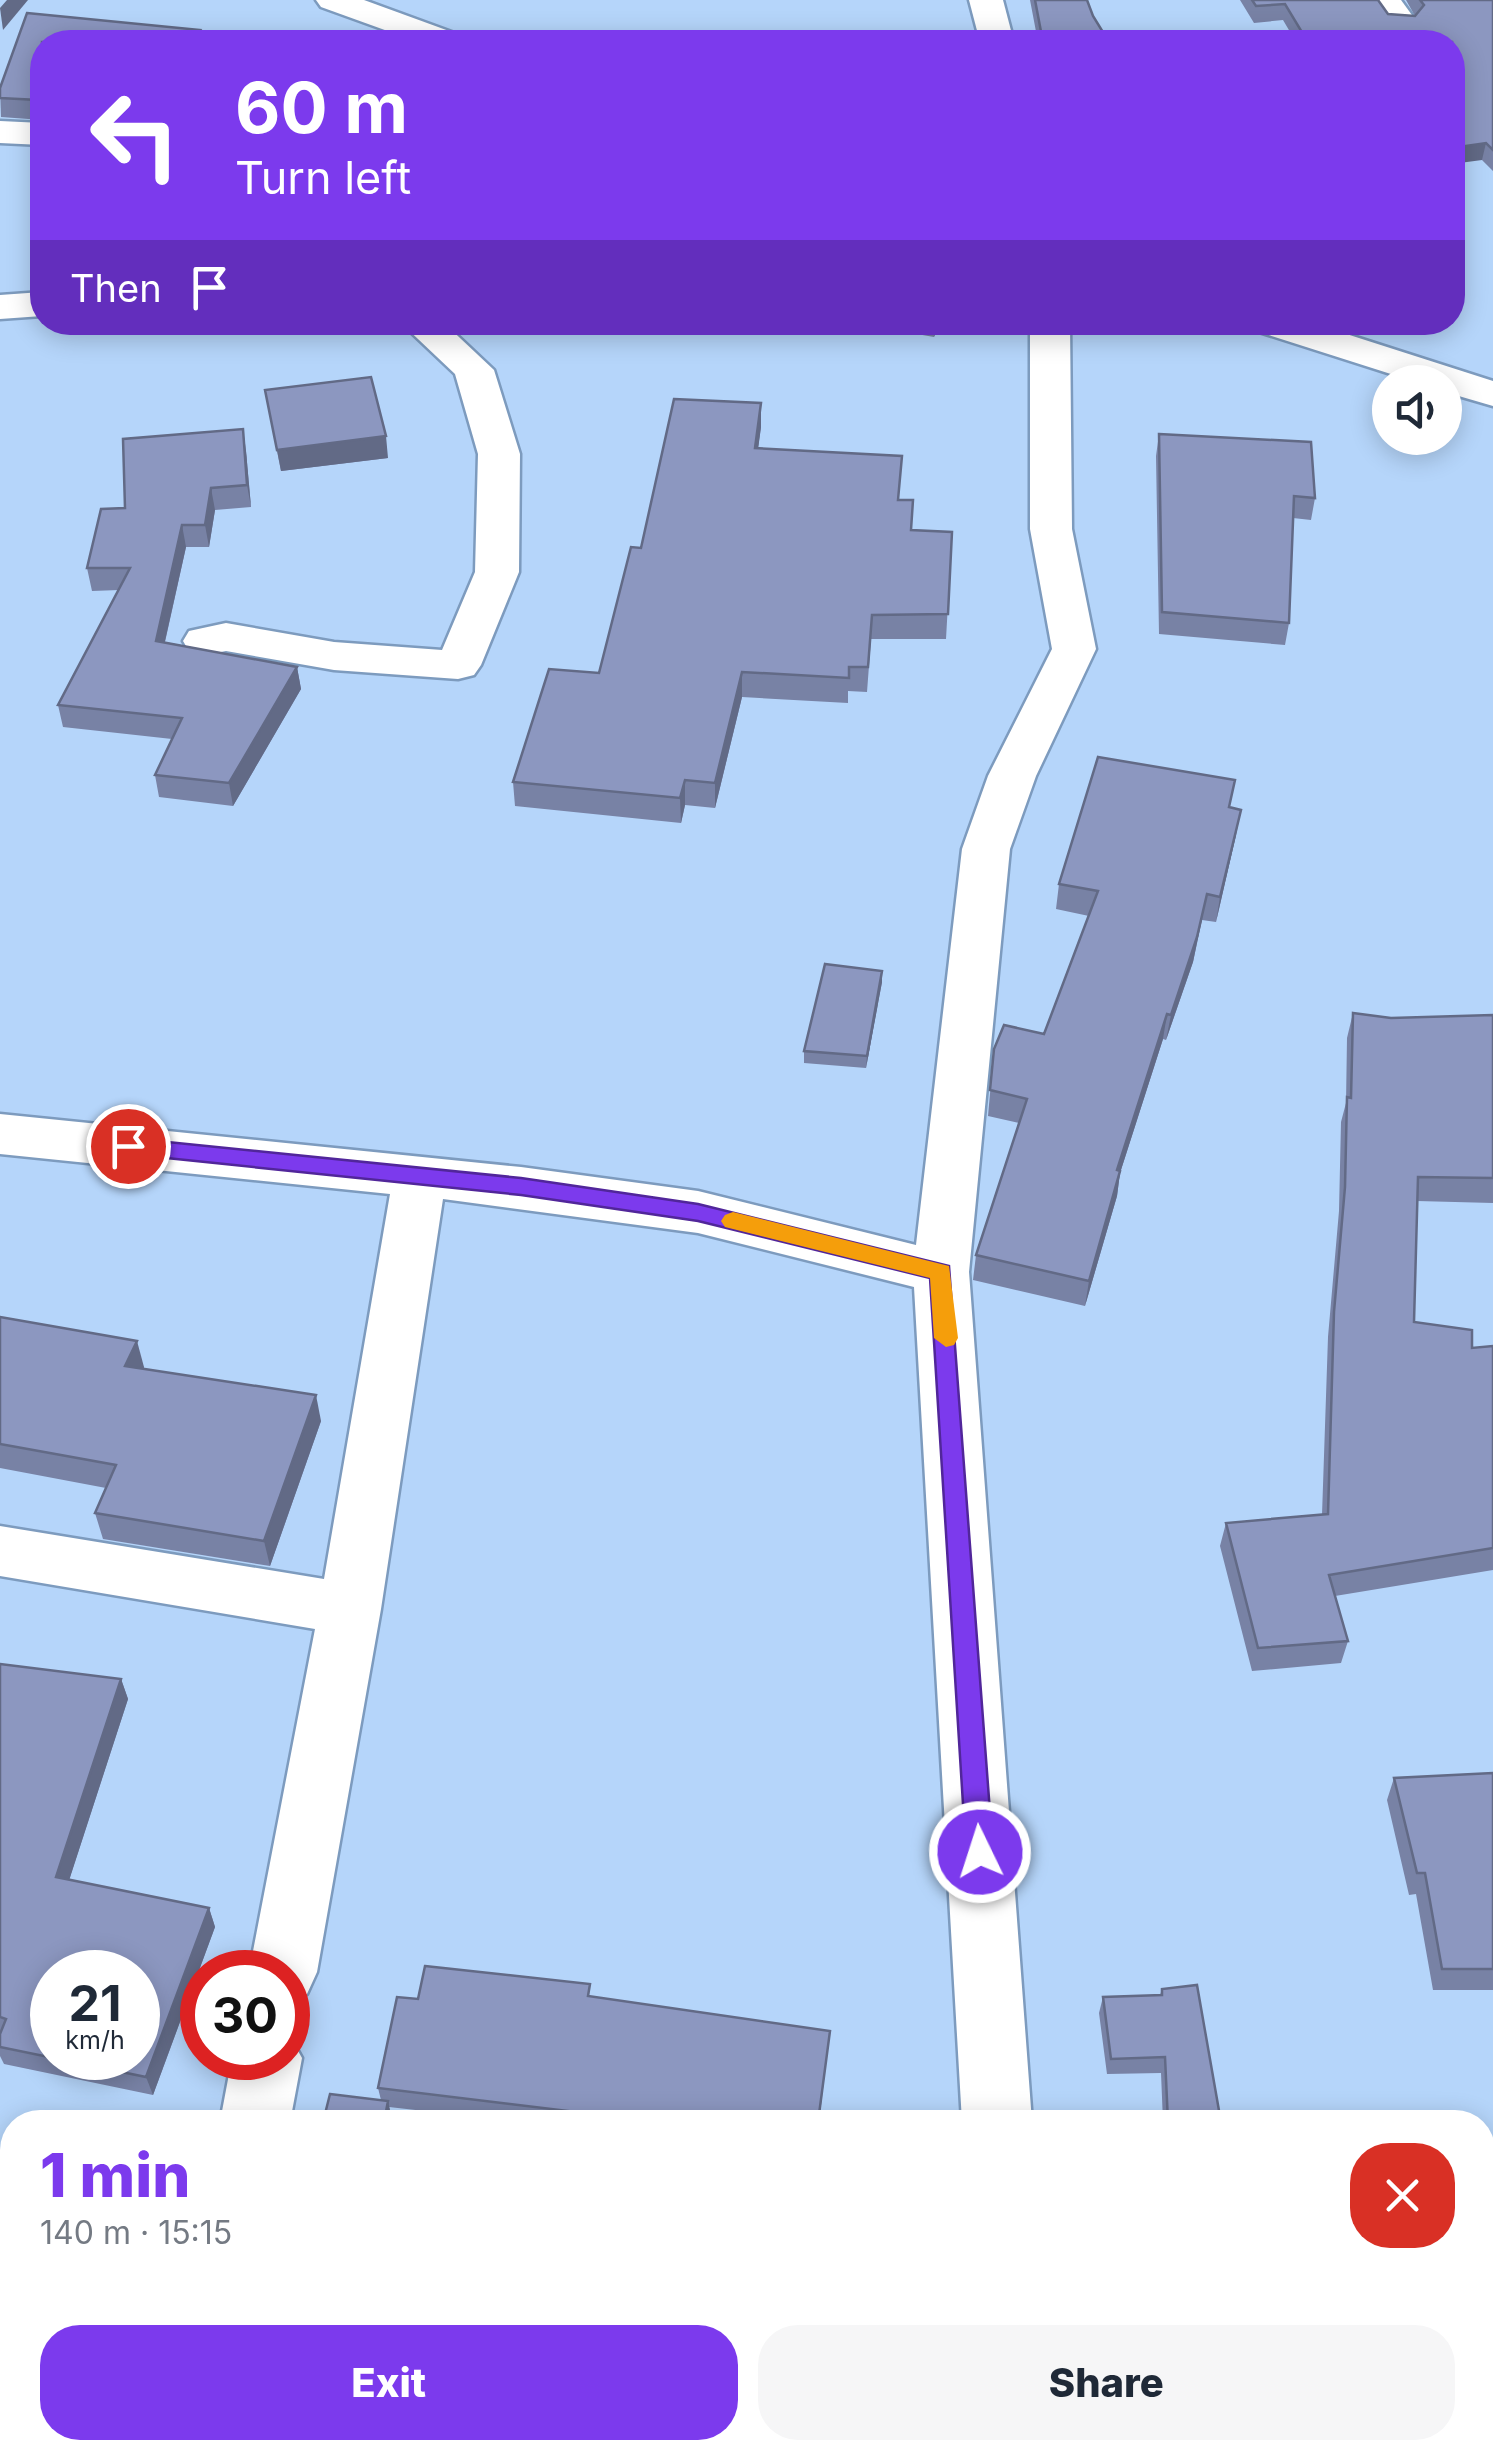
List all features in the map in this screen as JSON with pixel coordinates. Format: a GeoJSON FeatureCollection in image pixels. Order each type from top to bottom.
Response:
{"type":"FeatureCollection","features":[{"type":"Feature","properties":{"kind":"street"},"geometry":{"type":"LineString","coordinates":[[333,0],[415,30]]}},
{"type":"Feature","properties":{"kind":"street"},"geometry":{"type":"LineString","coordinates":[[986,0],[994,30]]}},
{"type":"Feature","properties":{"kind":"street"},"geometry":{"type":"LineString","coordinates":[[0,132],[30,133]]}},
{"type":"Feature","properties":{"kind":"street"},"geometry":{"type":"LineString","coordinates":[[0,306],[30,305]]}},
{"type":"Feature","properties":{"kind":"street"},"geometry":{"type":"LineString","coordinates":[[206,641],[226,637],[334,656],[458,664],[497,572],[499,454],[474,370],[435,335]]}},
{"type":"Feature","properties":{"kind":"street"},"geometry":{"type":"LineString","coordinates":[[997,2110],[941,1272],[986,849],[1012,776],[1074,649],[1051,529],[1050,335]]}},
{"type":"Feature","properties":{"kind":"street"},"geometry":{"type":"LineString","coordinates":[[1308,335],[1493,394]]}},
{"type":"Feature","properties":{"kind":"street"},"geometry":{"type":"LineString","coordinates":[[0,1134],[420,1176],[698,1212],[941,1272]]}},
{"type":"Feature","properties":{"kind":"street"},"geometry":{"type":"LineString","coordinates":[[287,1950],[350,1610],[420,1176]]}},
{"type":"Feature","properties":{"kind":"street"},"geometry":{"type":"LineString","coordinates":[[0,1551],[350,1610]]}},
{"type":"Feature","properties":{"kind":"street"},"geometry":{"type":"LineString","coordinates":[[257,2110],[263,2080]]}},
{"type":"Feature","properties":{"kind":"building"},"geometry":{"type":"Polygon","coordinates":[[[1035,0],[1087,0],[1102,30],[1041,30],[1035,0]]]}},
{"type":"Feature","properties":{"kind":"building"},"geometry":{"type":"Polygon","coordinates":[[[1252,0],[1378,0],[1388,14],[1415,16],[1424,5],[1420,0],[1493,0],[1493,150],[1486,143],[1465,146],[1465,30],[1301,30],[1285,4],[1256,6],[1252,0]]]}},
{"type":"Feature","properties":{"kind":"building"},"geometry":{"type":"Polygon","coordinates":[[[27,13],[200,30],[30,30],[30,100],[0,98],[0,88],[27,13]]]}},
{"type":"Feature","properties":{"kind":"building"},"geometry":{"type":"Polygon","coordinates":[[[371,377],[386,436],[277,450],[265,390],[371,377]]]}},
{"type":"Feature","properties":{"kind":"building"},"geometry":{"type":"Polygon","coordinates":[[[674,399],[761,403],[755,448],[902,456],[898,500],[913,500],[911,530],[952,532],[948,614],[872,615],[868,667],[849,667],[849,678],[742,672],[715,783],[685,780],[680,798],[513,782],[549,669],[599,673],[631,547],[641,548],[674,399]]]}},
{"type":"Feature","properties":{"kind":"building"},"geometry":{"type":"Polygon","coordinates":[[[243,429],[247,485],[211,488],[205,525],[182,525],[156,641],[297,667],[229,783],[155,775],[182,718],[58,705],[130,568],[87,568],[101,509],[125,508],[123,439],[243,429]]]}},
{"type":"Feature","properties":{"kind":"building"},"geometry":{"type":"Polygon","coordinates":[[[1159,434],[1311,442],[1315,498],[1294,496],[1289,623],[1162,612],[1159,434]]]}},
{"type":"Feature","properties":{"kind":"building"},"geometry":{"type":"Polygon","coordinates":[[[1098,757],[1235,780],[1229,807],[1241,810],[1220,897],[1207,894],[1171,1015],[1167,1014],[1117,1170],[1120,1171],[1089,1281],[976,1255],[1027,1099],[990,1090],[994,1049],[1004,1025],[1044,1034],[1098,891],[1059,884],[1098,757]]]}},
{"type":"Feature","properties":{"kind":"building"},"geometry":{"type":"Polygon","coordinates":[[[825,964],[882,971],[867,1056],[804,1051],[825,964]]]}},
{"type":"Feature","properties":{"kind":"building"},"geometry":{"type":"Polygon","coordinates":[[[1353,1013],[1391,1018],[1493,1015],[1493,1178],[1418,1177],[1414,1322],[1472,1330],[1472,1348],[1493,1346],[1493,1548],[1329,1575],[1348,1641],[1258,1648],[1226,1523],[1328,1514],[1334,1312],[1345,1187],[1347,1097],[1351,1098],[1353,1013]]]}},
{"type":"Feature","properties":{"kind":"building"},"geometry":{"type":"Polygon","coordinates":[[[0,1317],[137,1341],[125,1366],[316,1395],[264,1541],[95,1513],[116,1465],[0,1444],[0,1317]]]}},
{"type":"Feature","properties":{"kind":"building"},"geometry":{"type":"Polygon","coordinates":[[[0,1664],[121,1679],[56,1877],[209,1908],[193,1950],[180,1950],[180,1986],[160,2039],[160,1950],[30,1950],[30,2053],[0,2047],[6,2019],[0,2017],[0,1664]]]}},
{"type":"Feature","properties":{"kind":"building"},"geometry":{"type":"Polygon","coordinates":[[[1493,1773],[1493,1969],[1442,1969],[1425,1873],[1417,1873],[1394,1778],[1493,1773]]]}},
{"type":"Feature","properties":{"kind":"building"},"geometry":{"type":"Polygon","coordinates":[[[425,1966],[590,1984],[588,1996],[830,2031],[820,2110],[560,2110],[378,2088],[397,1997],[418,1999],[425,1966]]]}},
{"type":"Feature","properties":{"kind":"building"},"geometry":{"type":"Polygon","coordinates":[[[1197,1985],[1219,2110],[1167,2110],[1165,2057],[1111,2059],[1103,1997],[1162,1995],[1162,1989],[1197,1985]]]}},
{"type":"Feature","properties":{"kind":"building"},"geometry":{"type":"Polygon","coordinates":[[[330,2094],[388,2101],[386,2110],[326,2110],[330,2094]]]}},
{"type":"Feature","properties":{"kind":"slow traffic"},"geometry":{"type":"LineString","coordinates":[[733,1221],[941,1272],[946,1338]]}},
{"type":"Feature","properties":{"kind":"route"},"geometry":{"type":"LineString","coordinates":[[128,1146],[521,1187],[698,1212],[941,1272],[980,1852]]}}]}
